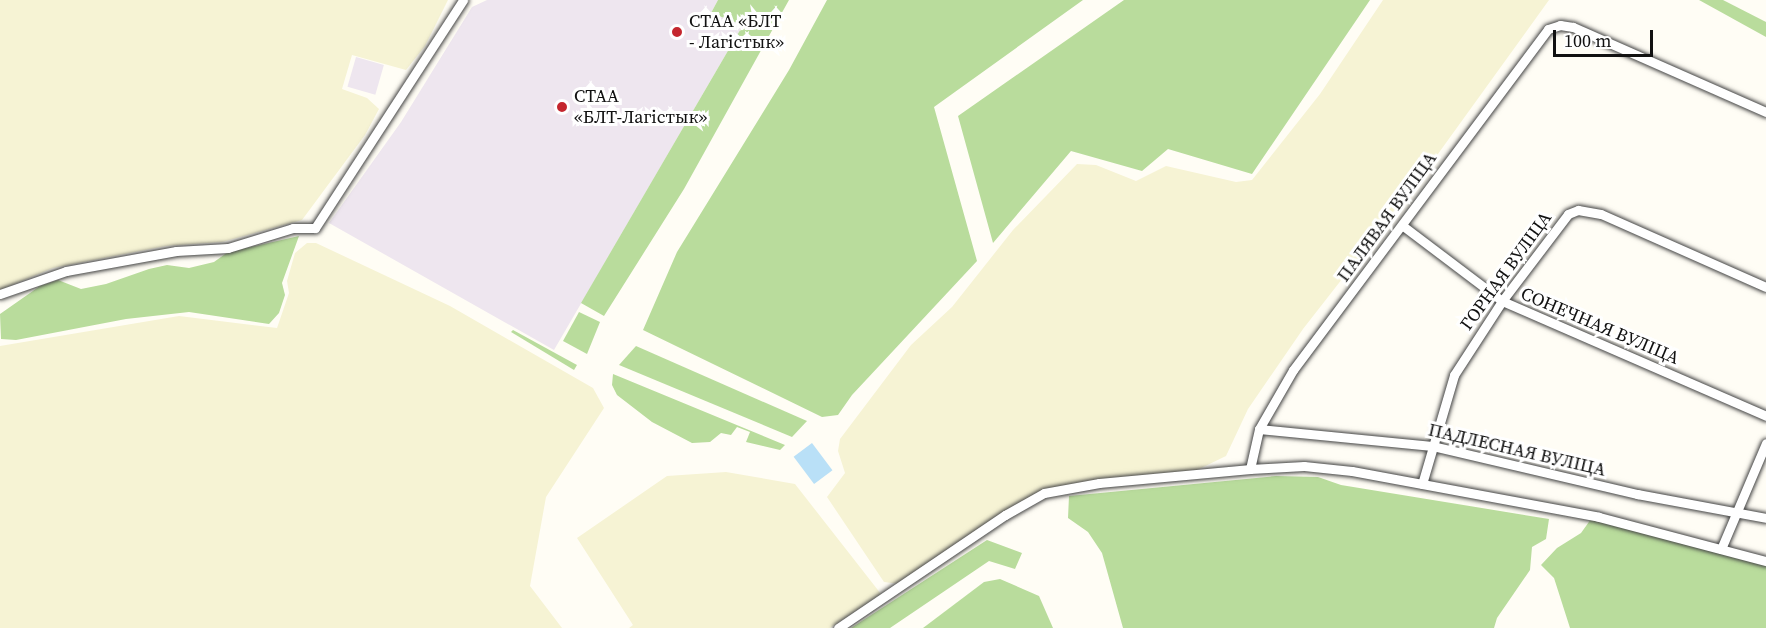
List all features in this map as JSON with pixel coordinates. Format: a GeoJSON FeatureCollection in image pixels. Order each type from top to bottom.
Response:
{"type":"FeatureCollection","features":[{"type":"Feature","properties":{"kind":"street"},"geometry":{"type":"LineString","coordinates":[[0,294],[66,271],[176,251],[228,248],[292,228],[315,228],[464,0]]}},
{"type":"Feature","properties":{"kind":"street","name":"ПАЛЯВАЯ ВУЛІЦА"},"geometry":{"type":"LineString","coordinates":[[1250,469],[1258,429],[1293,370],[1548,29],[1560,25],[1573,27],[1766,112]]}},
{"type":"Feature","properties":{"kind":"street","name":"ГОРНАЯ ВУЛІЦА"},"geometry":{"type":"LineString","coordinates":[[1422,484],[1431,446],[1454,375],[1502,301],[1568,214],[1578,210],[1601,214],[1766,287]]}},
{"type":"Feature","properties":{"kind":"street","name":"СОНЕЧНАЯ ВУЛІЦА"},"geometry":{"type":"LineString","coordinates":[[1402,226],[1502,301],[1766,416]]}},
{"type":"Feature","properties":{"kind":"street","name":"ПАДЛЕСНАЯ ВУЛІЦА"},"geometry":{"type":"LineString","coordinates":[[1258,429],[1431,446],[1735,514],[1750,513],[1766,518]]}},
{"type":"Feature","properties":{"kind":"street"},"geometry":{"type":"LineString","coordinates":[[1721,549],[1766,443]]}},
{"type":"Feature","properties":{"kind":"street"},"geometry":{"type":"LineString","coordinates":[[838,628],[1005,515],[1044,493],[1250,469],[1321,466],[1422,484],[1599,517],[1766,561]]}},
{"type":"Feature","properties":{"kind":"shaded area"},"geometry":{"type":"Polygon","coordinates":[[[0,0],[448,0],[425,46],[406,70],[352,55],[342,89],[367,98],[379,109],[365,135],[302,220],[222,242],[166,246],[53,268],[0,290],[0,0]]]}},
{"type":"Feature","properties":{"kind":"shaded area","name":"СТАА «БЛТ - Лагістык»"},"geometry":{"type":"Polygon","coordinates":[[[487,0],[718,0],[711,13],[743,25],[554,350],[329,223],[401,122],[472,7],[487,0]]]}},
{"type":"Feature","properties":{"kind":"shaded area"},"geometry":{"type":"Polygon","coordinates":[[[1383,0],[1549,0],[1417,183],[1303,329],[1248,409],[1226,456],[1197,470],[1043,490],[900,584],[884,582],[827,497],[845,473],[838,451],[840,439],[911,345],[952,307],[1013,230],[1077,164],[1096,165],[1136,181],[1166,166],[1236,182],[1252,180],[1320,94],[1383,0]]]}},
{"type":"Feature","properties":{"kind":"shaded area"},"geometry":{"type":"Polygon","coordinates":[[[356,57],[384,65],[375,95],[347,87],[356,57]]]}},
{"type":"Feature","properties":{"kind":"shaded area"},"geometry":{"type":"Polygon","coordinates":[[[307,243],[316,243],[450,306],[593,388],[604,408],[546,497],[530,586],[562,628],[0,628],[0,346],[179,316],[277,328],[289,293],[287,281],[295,253],[307,243]]]}},
{"type":"Feature","properties":{"kind":"shaded area"},"geometry":{"type":"Polygon","coordinates":[[[726,472],[795,484],[881,594],[830,628],[629,628],[633,625],[577,538],[667,476],[726,472]]]}},
{"type":"Feature","properties":{"kind":"green space"},"geometry":{"type":"Polygon","coordinates":[[[718,0],[789,0],[684,189],[604,316],[581,303],[743,25],[711,13],[718,0]]]}},
{"type":"Feature","properties":{"kind":"green space"},"geometry":{"type":"Polygon","coordinates":[[[827,0],[1083,0],[934,107],[977,261],[852,395],[838,415],[822,417],[643,330],[677,252],[789,70],[827,0]]]}},
{"type":"Feature","properties":{"kind":"green space"},"geometry":{"type":"Polygon","coordinates":[[[1124,0],[1370,0],[1252,174],[1168,149],[1142,171],[1071,151],[993,243],[958,116],[1124,0]]]}},
{"type":"Feature","properties":{"kind":"green space"},"geometry":{"type":"Polygon","coordinates":[[[1699,0],[1723,0],[1766,22],[1766,37],[1699,0]]]}},
{"type":"Feature","properties":{"kind":"green space"},"geometry":{"type":"Polygon","coordinates":[[[299,236],[282,283],[285,295],[279,313],[269,324],[189,312],[126,319],[16,340],[1,339],[0,314],[40,286],[58,280],[81,289],[106,284],[167,265],[189,268],[214,262],[228,252],[299,236]]]}},
{"type":"Feature","properties":{"kind":"green space"},"geometry":{"type":"Polygon","coordinates":[[[579,312],[600,322],[587,354],[563,341],[579,312]]]}},
{"type":"Feature","properties":{"kind":"green space"},"geometry":{"type":"Polygon","coordinates":[[[513,330],[577,365],[574,370],[511,332],[513,330]]]}},
{"type":"Feature","properties":{"kind":"green space"},"geometry":{"type":"Polygon","coordinates":[[[636,346],[807,421],[792,437],[619,365],[636,346]]]}},
{"type":"Feature","properties":{"kind":"green space"},"geometry":{"type":"Polygon","coordinates":[[[613,374],[785,445],[780,450],[746,442],[750,432],[737,427],[731,435],[721,433],[710,442],[692,443],[652,422],[617,395],[612,385],[613,374]]]}},
{"type":"Feature","properties":{"kind":"green space"},"geometry":{"type":"Polygon","coordinates":[[[1276,476],[1318,477],[1341,485],[1549,519],[1546,539],[1532,547],[1530,570],[1497,618],[1494,628],[1123,628],[1102,553],[1088,532],[1068,518],[1069,496],[1276,476]]]}},
{"type":"Feature","properties":{"kind":"green space"},"geometry":{"type":"Polygon","coordinates":[[[1591,519],[1766,565],[1766,628],[1570,628],[1554,578],[1541,565],[1557,548],[1581,533],[1591,519]]]}},
{"type":"Feature","properties":{"kind":"green space"},"geometry":{"type":"Polygon","coordinates":[[[987,540],[1022,553],[1015,569],[989,561],[890,628],[851,628],[987,540]]]}},
{"type":"Feature","properties":{"kind":"green space"},"geometry":{"type":"Polygon","coordinates":[[[1000,579],[1039,596],[1053,628],[923,628],[984,582],[1000,579]]]}},
{"type":"Feature","properties":{"kind":"water"},"geometry":{"type":"Polygon","coordinates":[[[812,443],[832,470],[814,484],[794,457],[812,443]]]}},
{"type":"Feature","properties":{"kind":"place","name":"СТАА «БЛТ - Лагістык»"},"geometry":{"type":"Point","coordinates":[677,32]}},
{"type":"Feature","properties":{"kind":"place","name":"СТАА «БЛТ-Лагістык»"},"geometry":{"type":"Point","coordinates":[562,107]}}]}
